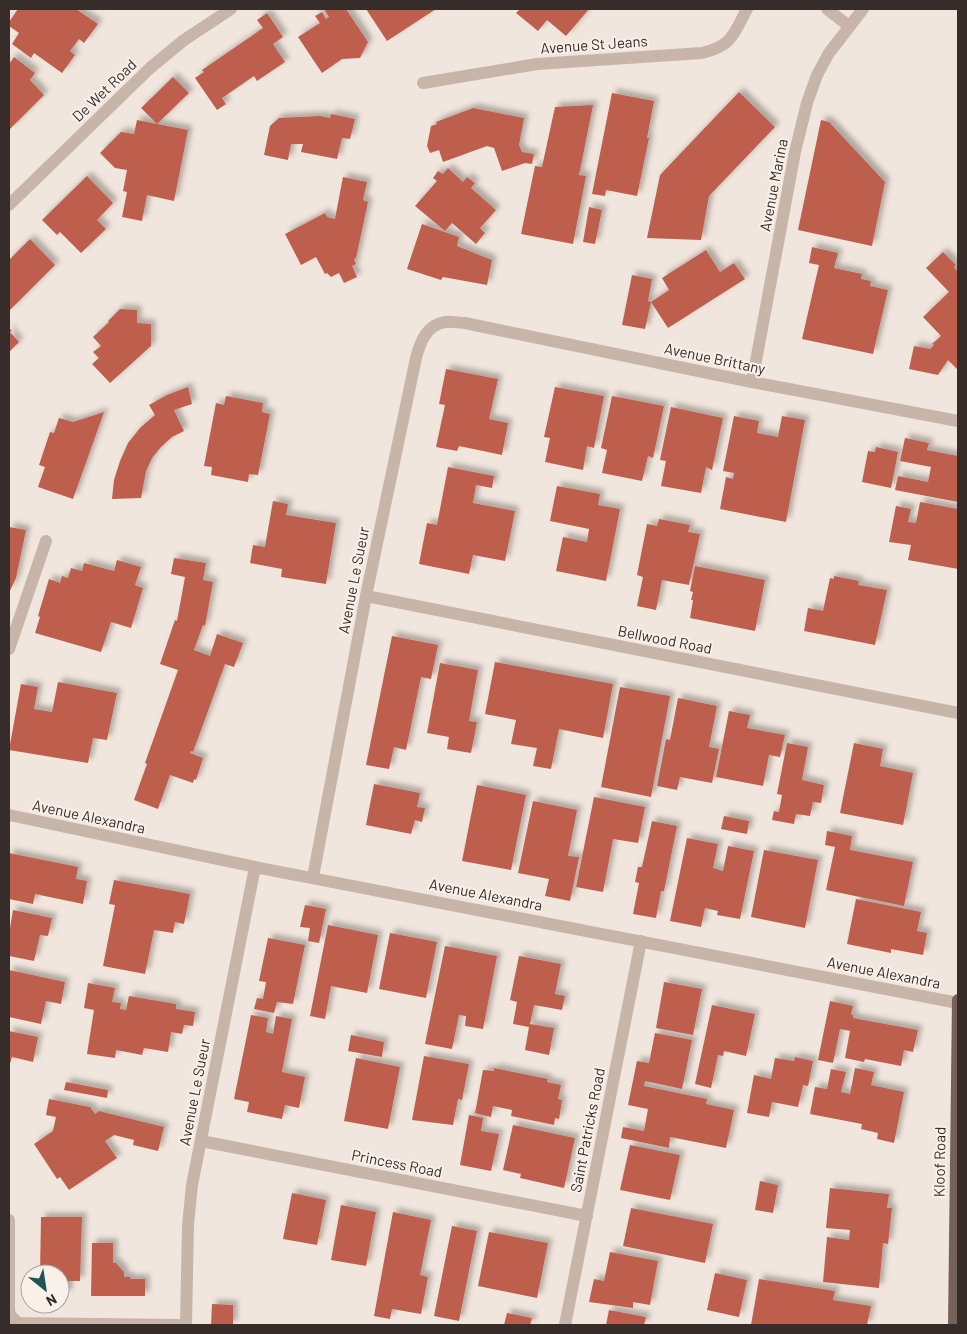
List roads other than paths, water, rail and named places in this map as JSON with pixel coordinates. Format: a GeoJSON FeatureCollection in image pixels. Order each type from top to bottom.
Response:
{"type":"FeatureCollection","features":[{"type":"Feature","properties":{"kind":"main road","name":"Kloof Road"},"geometry":{"type":"LineString","coordinates":[[954,1325],[958,1000]]}},
{"type":"Feature","properties":{"kind":"street","name":"De Wet Road"},"geometry":{"type":"LineString","coordinates":[[9,205],[150,68],[184,40],[231,9]]}},
{"type":"Feature","properties":{"kind":"street","name":"Avenue St Jeans"},"geometry":{"type":"LineString","coordinates":[[423,83],[537,64],[702,53],[726,44],[747,9]]}},
{"type":"Feature","properties":{"kind":"street"},"geometry":{"type":"LineString","coordinates":[[827,9],[848,26]]}},
{"type":"Feature","properties":{"kind":"street","name":"Avenue Marina"},"geometry":{"type":"LineString","coordinates":[[752,382],[795,152],[807,103],[823,64],[848,26],[863,9]]}},
{"type":"Feature","properties":{"kind":"street","name":"Avenue Le Sueur"},"geometry":{"type":"LineString","coordinates":[[313,877],[366,596],[416,358],[422,339],[429,330],[443,322],[465,323]]}},
{"type":"Feature","properties":{"kind":"street","name":"Avenue Brittany"},"geometry":{"type":"LineString","coordinates":[[465,323],[958,422]]}},
{"type":"Feature","properties":{"kind":"street"},"geometry":{"type":"LineString","coordinates":[[9,650],[46,541]]}},
{"type":"Feature","properties":{"kind":"street","name":"Bellwood Road"},"geometry":{"type":"LineString","coordinates":[[366,596],[958,713]]}},
{"type":"Feature","properties":{"kind":"street","name":"Avenue Alexandra"},"geometry":{"type":"LineString","coordinates":[[9,815],[255,867],[958,1003]]}},
{"type":"Feature","properties":{"kind":"street","name":"Avenue Le Sueur"},"geometry":{"type":"LineString","coordinates":[[186,1325],[189,1211],[255,867]]}},
{"type":"Feature","properties":{"kind":"street","name":"Saint Patricks Road"},"geometry":{"type":"LineString","coordinates":[[565,1325],[641,941]]}},
{"type":"Feature","properties":{"kind":"street","name":"Princess Road"},"geometry":{"type":"LineString","coordinates":[[201,1141],[586,1216]]}},
{"type":"Feature","properties":{"kind":"street"},"geometry":{"type":"LineString","coordinates":[[9,1220],[9,1309],[10,1315],[18,1323],[179,1325]]}}]}
